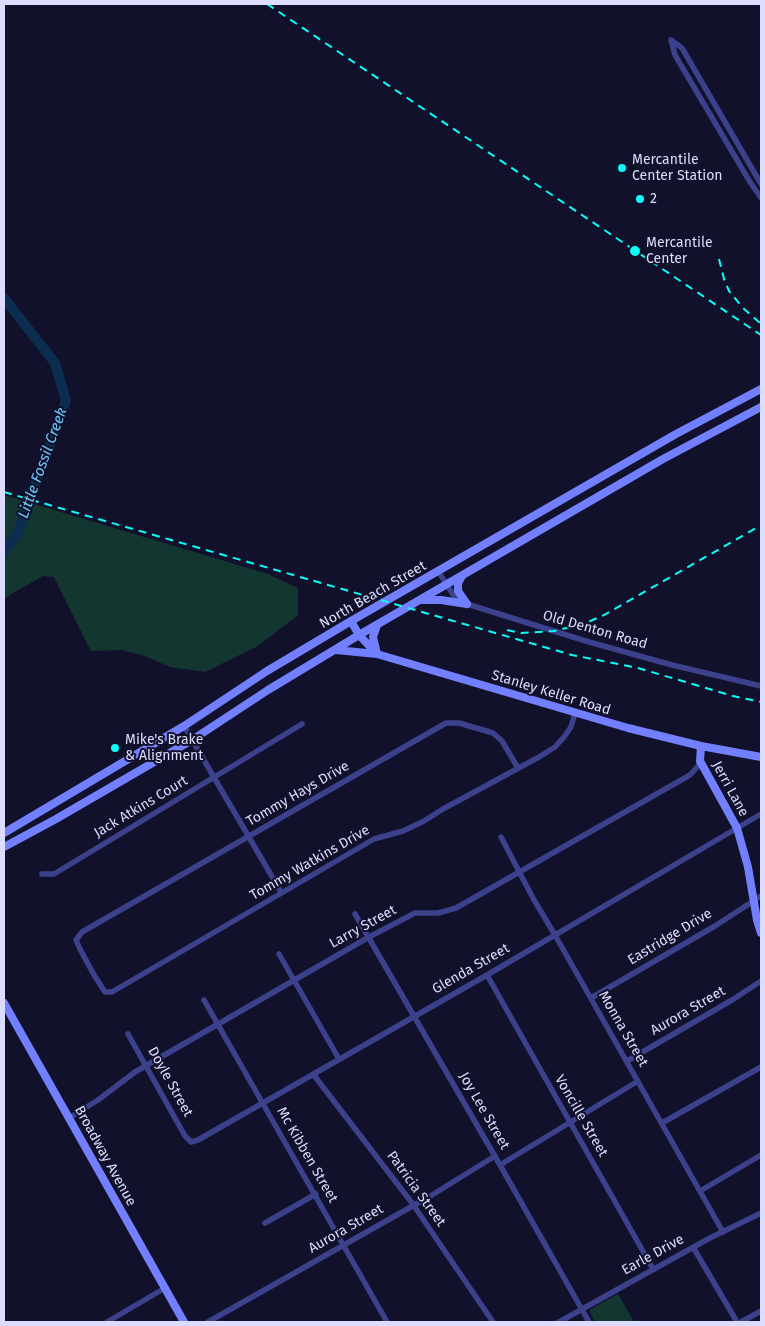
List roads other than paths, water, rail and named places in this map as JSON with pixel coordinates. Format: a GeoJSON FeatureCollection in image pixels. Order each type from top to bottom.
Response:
{"type":"FeatureCollection","features":[{"type":"Feature","properties":{"kind":"main road","name":"North Beach Street"},"geometry":{"type":"LineString","coordinates":[[4,833],[184,726],[267,671],[351,621],[676,434],[761,389]]}},
{"type":"Feature","properties":{"kind":"main road","name":"North Beach Street"},"geometry":{"type":"LineString","coordinates":[[4,847],[88,801],[192,740],[268,690],[359,635],[583,505],[761,407]]}},
{"type":"Feature","properties":{"kind":"main road"},"geometry":{"type":"LineString","coordinates":[[676,434],[684,448]]}},
{"type":"Feature","properties":{"kind":"main road"},"geometry":{"type":"LineString","coordinates":[[575,492],[583,505]]}},
{"type":"Feature","properties":{"kind":"main road"},"geometry":{"type":"LineString","coordinates":[[462,576],[458,584],[458,591],[467,604]]}},
{"type":"Feature","properties":{"kind":"main road"},"geometry":{"type":"LineString","coordinates":[[420,600],[441,600],[467,604]]}},
{"type":"Feature","properties":{"kind":"main road"},"geometry":{"type":"LineString","coordinates":[[351,621],[359,635],[377,654]]}},
{"type":"Feature","properties":{"kind":"main road"},"geometry":{"type":"LineString","coordinates":[[377,625],[373,637],[377,654]]}},
{"type":"Feature","properties":{"kind":"main road","name":"Stanley Keller Road"},"geometry":{"type":"LineString","coordinates":[[334,650],[342,649],[377,654],[628,728],[701,746],[761,757]]}},
{"type":"Feature","properties":{"kind":"main road","name":"Jerri Lane"},"geometry":{"type":"LineString","coordinates":[[701,746],[700,761],[737,828],[758,898],[757,920],[761,933]]}},
{"type":"Feature","properties":{"kind":"main road"},"geometry":{"type":"LineString","coordinates":[[80,787],[88,801]]}},
{"type":"Feature","properties":{"kind":"main road","name":"Broadway Avenue"},"geometry":{"type":"LineString","coordinates":[[4,1003],[184,1322]]}},
{"type":"Feature","properties":{"kind":"street"},"geometry":{"type":"LineString","coordinates":[[761,184],[682,48],[671,40],[675,55],[761,198]]}},
{"type":"Feature","properties":{"kind":"street","name":"Old Denton Road"},"geometry":{"type":"LineString","coordinates":[[438,571],[454,596],[467,604],[589,642],[761,686]]}},
{"type":"Feature","properties":{"kind":"street","name":"Tommy Watkins Drive"},"geometry":{"type":"LineString","coordinates":[[82,932],[76,940],[80,949],[105,992],[112,992],[374,839],[403,831],[424,821],[539,757],[555,747],[564,737],[571,727],[576,713]]}},
{"type":"Feature","properties":{"kind":"street","name":"Tommy Hays Drive"},"geometry":{"type":"LineString","coordinates":[[82,932],[446,723],[459,723],[493,732],[502,741],[518,768]]}},
{"type":"Feature","properties":{"kind":"street","name":"Jack Atkins Court"},"geometry":{"type":"LineString","coordinates":[[42,874],[54,874],[302,724]]}},
{"type":"Feature","properties":{"kind":"street"},"geometry":{"type":"LineString","coordinates":[[184,726],[281,892]]}},
{"type":"Feature","properties":{"kind":"street","name":"Larry Street"},"geometry":{"type":"LineString","coordinates":[[69,1118],[146,1066],[369,937],[415,913],[438,913],[456,908],[690,775],[700,761]]}},
{"type":"Feature","properties":{"kind":"street","name":"Glenda Street"},"geometry":{"type":"LineString","coordinates":[[191,1142],[263,1104],[761,814]]}},
{"type":"Feature","properties":{"kind":"street","name":"Monna Street"},"geometry":{"type":"LineString","coordinates":[[501,837],[723,1232]]}},
{"type":"Feature","properties":{"kind":"street","name":"Eastridge Drive"},"geometry":{"type":"LineString","coordinates":[[591,998],[715,926],[758,898]]}},
{"type":"Feature","properties":{"kind":"street","name":"Joy Lee Street"},"geometry":{"type":"LineString","coordinates":[[355,914],[589,1322]]}},
{"type":"Feature","properties":{"kind":"street"},"geometry":{"type":"LineString","coordinates":[[278,954],[339,1059]]}},
{"type":"Feature","properties":{"kind":"street","name":"Voncille Street"},"geometry":{"type":"LineString","coordinates":[[486,975],[653,1269]]}},
{"type":"Feature","properties":{"kind":"street","name":"Aurora Street"},"geometry":{"type":"LineString","coordinates":[[627,1061],[761,981]]}},
{"type":"Feature","properties":{"kind":"street","name":"Mc Kibben Street"},"geometry":{"type":"LineString","coordinates":[[204,1000],[316,1194],[387,1322]]}},
{"type":"Feature","properties":{"kind":"street","name":"Doyle Street"},"geometry":{"type":"LineString","coordinates":[[128,1034],[185,1136],[191,1142]]}},
{"type":"Feature","properties":{"kind":"street"},"geometry":{"type":"LineString","coordinates":[[662,1123],[761,1067]]}},
{"type":"Feature","properties":{"kind":"street","name":"Patricia Street"},"geometry":{"type":"LineString","coordinates":[[313,1074],[413,1205],[493,1322]]}},
{"type":"Feature","properties":{"kind":"street"},"geometry":{"type":"LineString","coordinates":[[500,1164],[638,1080]]}},
{"type":"Feature","properties":{"kind":"street"},"geometry":{"type":"LineString","coordinates":[[700,1191],[761,1154]]}},
{"type":"Feature","properties":{"kind":"street","name":"Aurora Street"},"geometry":{"type":"LineString","coordinates":[[208,1322],[495,1156]]}},
{"type":"Feature","properties":{"kind":"street"},"geometry":{"type":"LineString","coordinates":[[265,1224],[316,1194]]}},
{"type":"Feature","properties":{"kind":"street","name":"Earle Drive"},"geometry":{"type":"LineString","coordinates":[[559,1322],[693,1247],[761,1213]]}},
{"type":"Feature","properties":{"kind":"street"},"geometry":{"type":"LineString","coordinates":[[693,1247],[737,1322]]}},
{"type":"Feature","properties":{"kind":"street"},"geometry":{"type":"LineString","coordinates":[[107,1322],[165,1288]]}},
{"type":"Feature","properties":{"kind":"street"},"geometry":{"type":"LineString","coordinates":[[741,1322],[761,1311]]}},
{"type":"Feature","properties":{"kind":"waterway","name":"Little Fossil Creek"},"geometry":{"type":"LineString","coordinates":[[4,298],[55,363],[66,401],[17,534],[4,553]]}},
{"type":"Feature","properties":{"kind":"railway"},"geometry":{"type":"LineString","coordinates":[[267,4],[761,335]]}},
{"type":"Feature","properties":{"kind":"railway"},"geometry":{"type":"LineString","coordinates":[[719,259],[729,291],[743,308],[761,324]]}},
{"type":"Feature","properties":{"kind":"railway"},"geometry":{"type":"LineString","coordinates":[[4,492],[572,655],[638,668],[733,696],[761,702]]}},
{"type":"Feature","properties":{"kind":"railway"},"geometry":{"type":"LineString","coordinates":[[507,630],[521,633],[554,631],[586,623],[604,615],[758,527]]}},
{"type":"Feature","properties":{"kind":"place","name":"Mercantile Center Station"},"geometry":{"type":"Point","coordinates":[622,168]}},
{"type":"Feature","properties":{"kind":"place","name":"2"},"geometry":{"type":"Point","coordinates":[640,199]}},
{"type":"Feature","properties":{"kind":"place","name":"Mercantile Center"},"geometry":{"type":"Point","coordinates":[635,251]}},
{"type":"Feature","properties":{"kind":"place","name":"Mike's Brake & Alignment"},"geometry":{"type":"Point","coordinates":[115,748]}}]}
